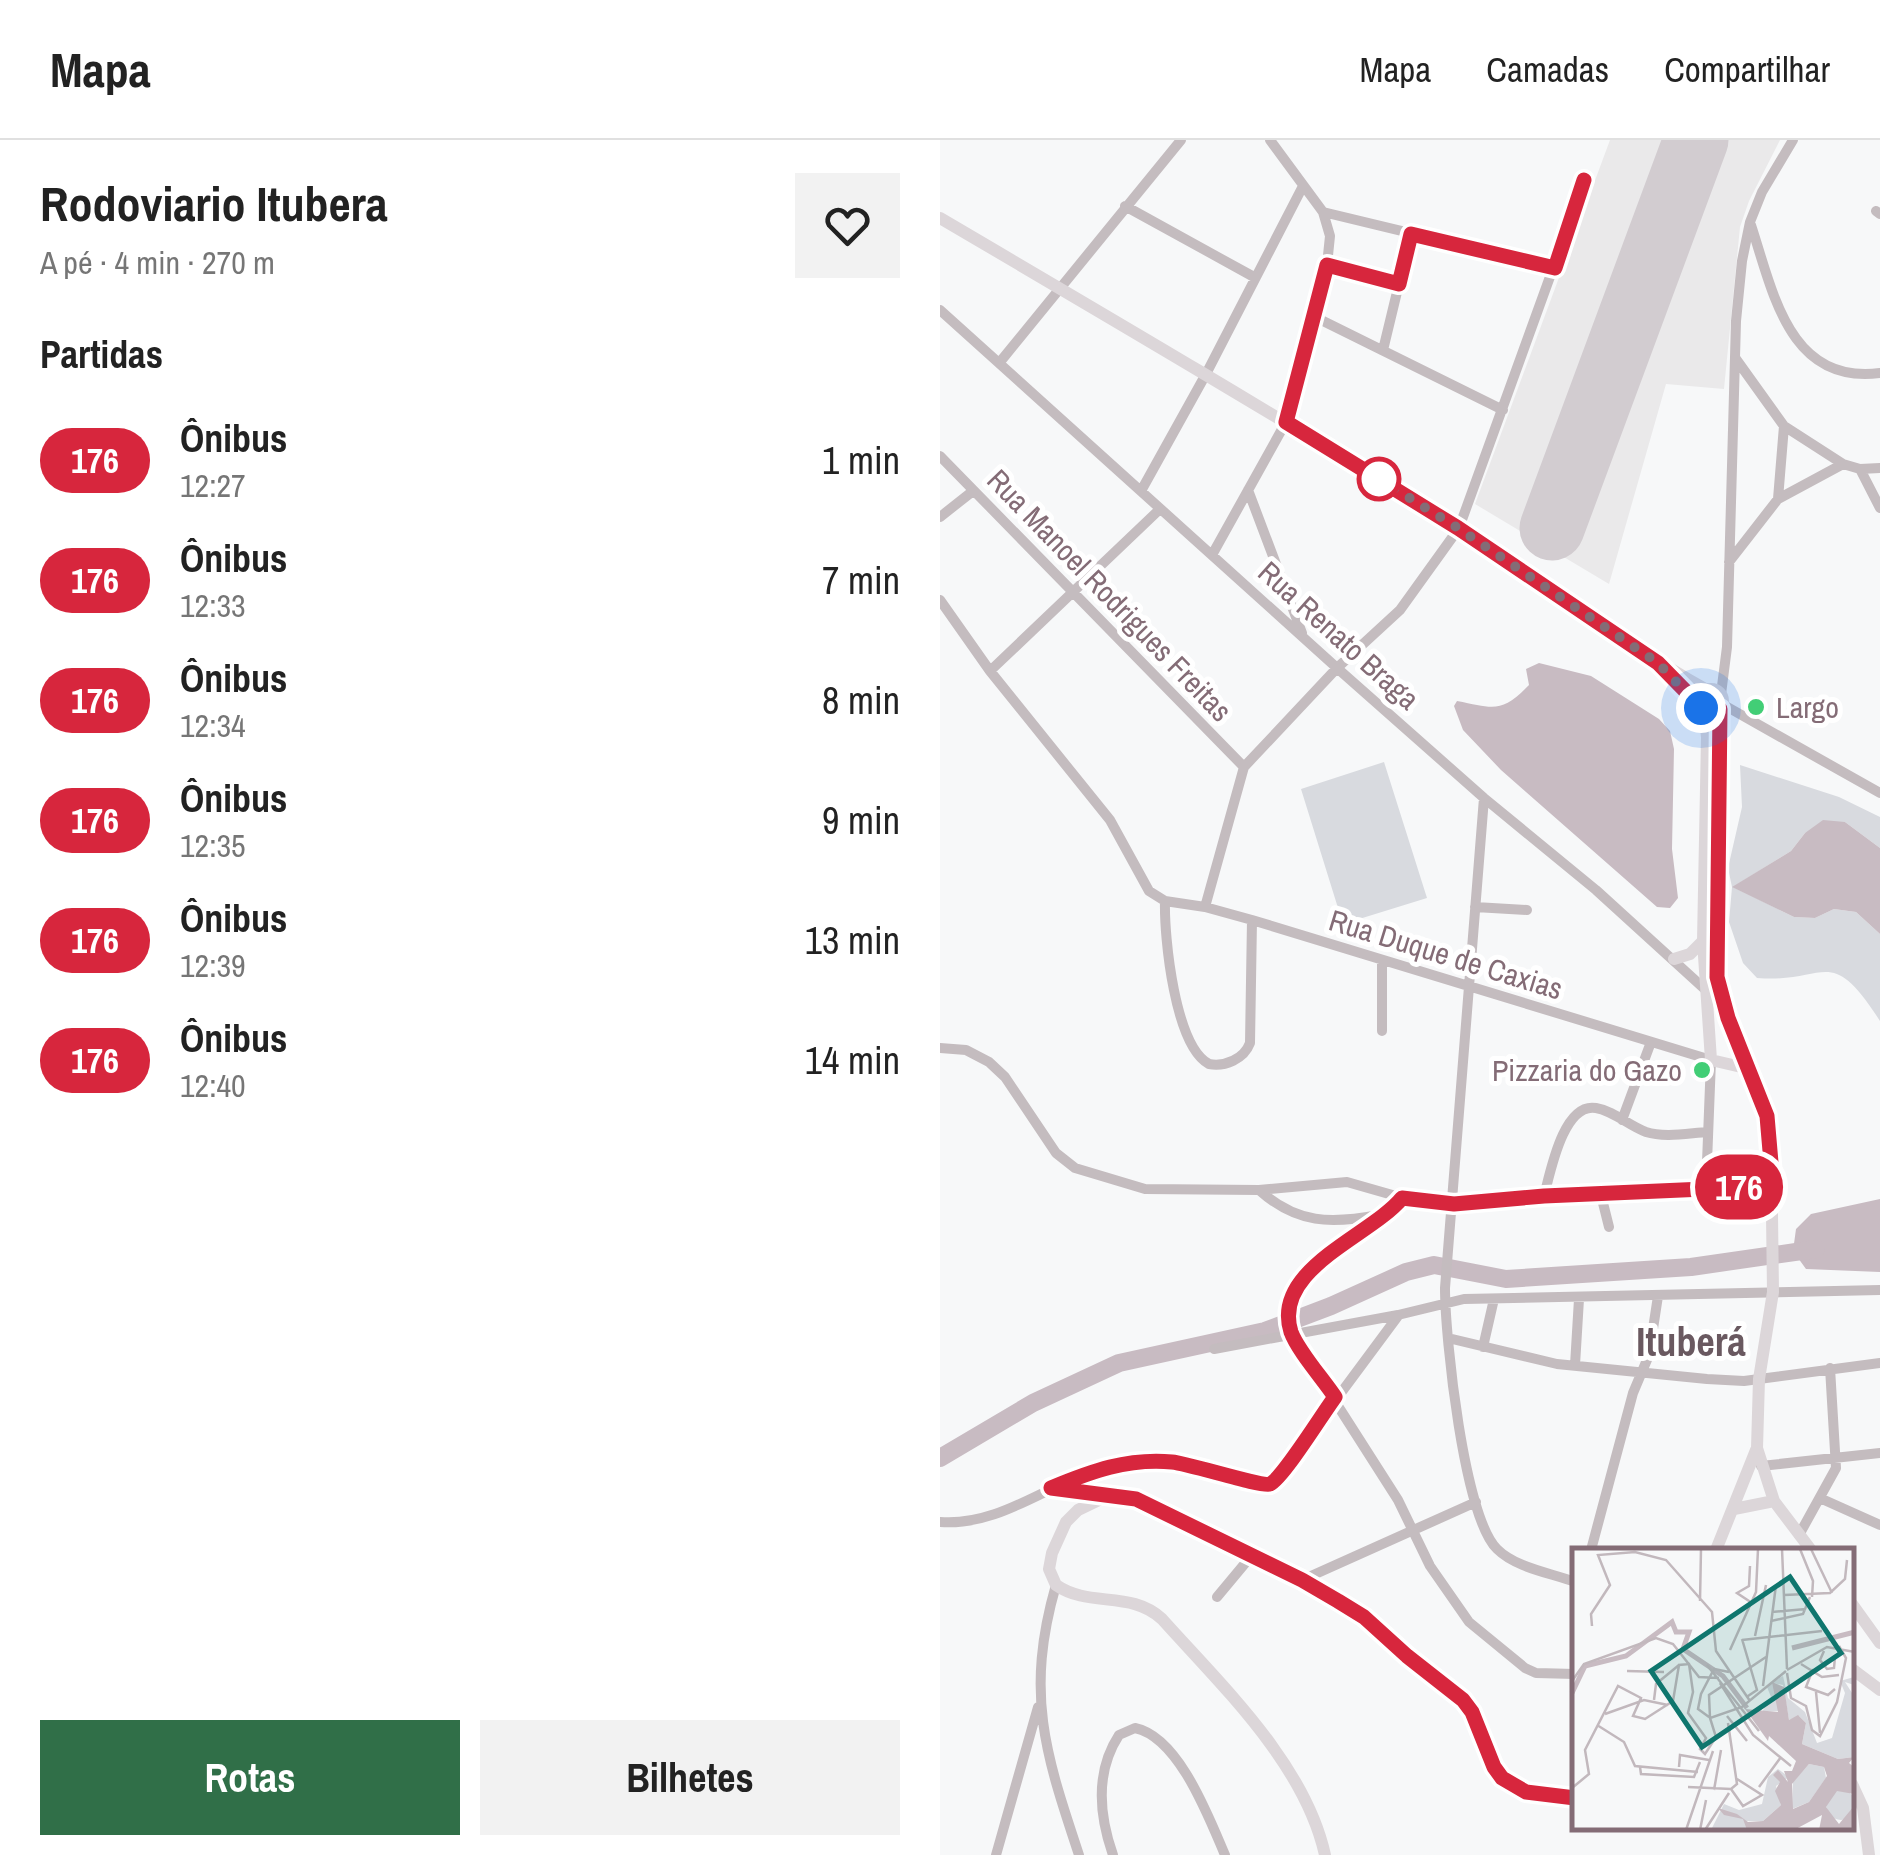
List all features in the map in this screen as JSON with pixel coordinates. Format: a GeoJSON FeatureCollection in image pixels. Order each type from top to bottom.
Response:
{"type":"FeatureCollection","features":[{"type":"Feature","properties":{"kind":"main road"},"geometry":{"type":"LineString","coordinates":[[940,218],[1458,528],[1717,700]]}},
{"type":"Feature","properties":{"kind":"main road"},"geometry":{"type":"LineString","coordinates":[[1658,663],[1710,713],[1717,700]]}},
{"type":"Feature","properties":{"kind":"main road"},"geometry":{"type":"LineString","coordinates":[[1717,700],[1700,698],[1707,736],[1703,940],[1712,1060],[1750,1069]]}},
{"type":"Feature","properties":{"kind":"main road"},"geometry":{"type":"LineString","coordinates":[[1717,700],[1717,977],[1728,1018],[1767,1116],[1773,1186],[1773,1289],[1759,1379],[1757,1448],[1774,1501],[1809,1548]]}},
{"type":"Feature","properties":{"kind":"main road"},"geometry":{"type":"LineString","coordinates":[[1674,959],[1690,954],[1703,940]]}},
{"type":"Feature","properties":{"kind":"main road"},"geometry":{"type":"LineString","coordinates":[[1717,1548],[1757,1448]]}},
{"type":"Feature","properties":{"kind":"main road"},"geometry":{"type":"LineString","coordinates":[[1325,1855],[1314,1816],[1281,1759],[1162,1619],[1142,1604],[1081,1597],[1056,1586],[1050,1568],[1058,1534],[1078,1510],[1104,1497],[1136,1499],[1302,1580],[1364,1617],[1463,1700],[1502,1778],[1526,1792],[1572,1798]]}},
{"type":"Feature","properties":{"kind":"main road"},"geometry":{"type":"LineString","coordinates":[[1734,1509],[1774,1501]]}},
{"type":"Feature","properties":{"kind":"main road"},"geometry":{"type":"LineString","coordinates":[[1858,1619],[1880,1643]]}},
{"type":"Feature","properties":{"kind":"main road"},"geometry":{"type":"LineString","coordinates":[[1855,1671],[1880,1690]]}},
{"type":"Feature","properties":{"kind":"main road"},"geometry":{"type":"LineString","coordinates":[[1855,1791],[1862,1808],[1869,1855]]}},
{"type":"Feature","properties":{"kind":"street"},"geometry":{"type":"LineString","coordinates":[[1000,362],[1181,140]]}},
{"type":"Feature","properties":{"kind":"street"},"geometry":{"type":"LineString","coordinates":[[1212,554],[1286,422],[1327,265],[1330,236],[1324,212],[1270,140]]}},
{"type":"Feature","properties":{"kind":"street"},"geometry":{"type":"LineString","coordinates":[[1793,140],[1762,192],[1750,222],[1742,261],[1727,646],[1717,700],[1880,793]]}},
{"type":"Feature","properties":{"kind":"street"},"geometry":{"type":"LineString","coordinates":[[1205,906],[1244,767],[1337,668],[1400,610],[1458,528],[1584,180]]}},
{"type":"Feature","properties":{"kind":"street"},"geometry":{"type":"LineString","coordinates":[[1140,490],[1206,374],[1303,186]]}},
{"type":"Feature","properties":{"kind":"street"},"geometry":{"type":"LineString","coordinates":[[1125,206],[1254,277]]}},
{"type":"Feature","properties":{"kind":"street"},"geometry":{"type":"LineString","coordinates":[[1324,212],[1555,268]]}},
{"type":"Feature","properties":{"kind":"street"},"geometry":{"type":"LineString","coordinates":[[1750,222],[1777,302],[1802,348],[1816,361],[1839,371],[1880,373]]}},
{"type":"Feature","properties":{"kind":"street"},"geometry":{"type":"LineString","coordinates":[[1383,350],[1411,234]]}},
{"type":"Feature","properties":{"kind":"street"},"geometry":{"type":"LineString","coordinates":[[1327,265],[1399,284]]}},
{"type":"Feature","properties":{"kind":"street","name":"Rua Renato Braga"},"geometry":{"type":"LineString","coordinates":[[940,310],[1337,668],[1484,798],[1596,890],[1708,992]]}},
{"type":"Feature","properties":{"kind":"street"},"geometry":{"type":"LineString","coordinates":[[1314,316],[1503,410]]}},
{"type":"Feature","properties":{"kind":"street"},"geometry":{"type":"LineString","coordinates":[[1736,358],[1784,426],[1843,464],[1860,469],[1880,468]]}},
{"type":"Feature","properties":{"kind":"street"},"geometry":{"type":"LineString","coordinates":[[1778,499],[1784,426]]}},
{"type":"Feature","properties":{"kind":"street","name":"Rua Manoel Rodrigues Freitas"},"geometry":{"type":"LineString","coordinates":[[940,456],[1244,767]]}},
{"type":"Feature","properties":{"kind":"street"},"geometry":{"type":"LineString","coordinates":[[1728,563],[1778,499],[1843,464]]}},
{"type":"Feature","properties":{"kind":"street"},"geometry":{"type":"LineString","coordinates":[[1860,469],[1880,508]]}},
{"type":"Feature","properties":{"kind":"street"},"geometry":{"type":"LineString","coordinates":[[1248,490],[1302,634]]}},
{"type":"Feature","properties":{"kind":"street"},"geometry":{"type":"LineString","coordinates":[[940,516],[973,491]]}},
{"type":"Feature","properties":{"kind":"street"},"geometry":{"type":"LineString","coordinates":[[990,671],[1160,510]]}},
{"type":"Feature","properties":{"kind":"street"},"geometry":{"type":"LineString","coordinates":[[942,605],[1110,820],[1149,891],[1165,901],[1169,958],[1184,1026],[1193,1050],[1209,1064],[1243,1056],[1250,1044],[1252,920]]}},
{"type":"Feature","properties":{"kind":"street"},"geometry":{"type":"LineString","coordinates":[[1484,798],[1445,1302],[1452,1392],[1476,1502],[1489,1538],[1500,1552],[1521,1563],[1572,1581]]}},
{"type":"Feature","properties":{"kind":"street","name":"Rua Duque de Caxias"},"geometry":{"type":"LineString","coordinates":[[1165,901],[1205,906],[1712,1060]]}},
{"type":"Feature","properties":{"kind":"street"},"geometry":{"type":"LineString","coordinates":[[1474,907],[1527,910]]}},
{"type":"Feature","properties":{"kind":"street"},"geometry":{"type":"LineString","coordinates":[[1382,962],[1382,1031]]}},
{"type":"Feature","properties":{"kind":"street"},"geometry":{"type":"LineString","coordinates":[[1622,1120],[1651,1042]]}},
{"type":"Feature","properties":{"kind":"street"},"geometry":{"type":"LineString","coordinates":[[940,1048],[966,1050],[1005,1076],[1056,1153],[1075,1168],[1145,1189],[1259,1190],[1346,1182],[1454,1208],[1544,1196],[1773,1186]]}},
{"type":"Feature","properties":{"kind":"street"},"geometry":{"type":"LineString","coordinates":[[1706,1188],[1712,1060]]}},
{"type":"Feature","properties":{"kind":"street"},"geometry":{"type":"LineString","coordinates":[[1544,1196],[1563,1134],[1577,1115],[1593,1107],[1653,1133],[1708,1132]]}},
{"type":"Feature","properties":{"kind":"street"},"geometry":{"type":"LineString","coordinates":[[1259,1190],[1287,1211],[1306,1219],[1358,1219],[1390,1212]]}},
{"type":"Feature","properties":{"kind":"street"},"geometry":{"type":"LineString","coordinates":[[1601,1195],[1609,1228]]}},
{"type":"Feature","properties":{"kind":"street"},"geometry":{"type":"LineString","coordinates":[[1402,1198],[1390,1212],[1323,1261],[1290,1296],[1291,1331],[1398,1500],[1440,1580],[1470,1622],[1513,1660],[1536,1673],[1572,1674]]}},
{"type":"Feature","properties":{"kind":"street"},"geometry":{"type":"LineString","coordinates":[[1214,1349],[1291,1331],[1398,1315],[1445,1302],[1773,1289],[1880,1290]]}},
{"type":"Feature","properties":{"kind":"street"},"geometry":{"type":"LineString","coordinates":[[1593,1548],[1632,1393],[1651,1346],[1658,1296]]}},
{"type":"Feature","properties":{"kind":"street"},"geometry":{"type":"LineString","coordinates":[[1483,1346],[1494,1299]]}},
{"type":"Feature","properties":{"kind":"street"},"geometry":{"type":"LineString","coordinates":[[1574,1365],[1578,1299]]}},
{"type":"Feature","properties":{"kind":"street"},"geometry":{"type":"LineString","coordinates":[[940,1522],[982,1518],[1113,1464],[1145,1461],[1202,1467],[1260,1486],[1268,1485],[1283,1471],[1398,1315]]}},
{"type":"Feature","properties":{"kind":"street"},"geometry":{"type":"LineString","coordinates":[[1448,1338],[1530,1359],[1707,1379],[1759,1379],[1880,1363]]}},
{"type":"Feature","properties":{"kind":"street"},"geometry":{"type":"LineString","coordinates":[[1799,1535],[1822,1498],[1838,1457],[1830,1368]]}},
{"type":"Feature","properties":{"kind":"street"},"geometry":{"type":"LineString","coordinates":[[1761,1466],[1880,1453]]}},
{"type":"Feature","properties":{"kind":"street"},"geometry":{"type":"LineString","coordinates":[[1051,1488],[1104,1497]]}},
{"type":"Feature","properties":{"kind":"street"},"geometry":{"type":"LineString","coordinates":[[1822,1498],[1880,1525]]}},
{"type":"Feature","properties":{"kind":"street"},"geometry":{"type":"LineString","coordinates":[[1302,1580],[1476,1502]]}},
{"type":"Feature","properties":{"kind":"street"},"geometry":{"type":"LineString","coordinates":[[1217,1598],[1252,1555]]}},
{"type":"Feature","properties":{"kind":"street"},"geometry":{"type":"LineString","coordinates":[[996,1855],[1040,1700],[1046,1633],[1056,1586]]}},
{"type":"Feature","properties":{"kind":"street"},"geometry":{"type":"LineString","coordinates":[[1040,1700],[1052,1772],[1079,1855]]}},
{"type":"Feature","properties":{"kind":"street"},"geometry":{"type":"LineString","coordinates":[[1113,1855],[1102,1817],[1105,1765],[1119,1735],[1136,1728],[1156,1736],[1180,1765],[1225,1855]]}},
{"type":"Feature","properties":{"kind":"shaded area"},"geometry":{"type":"Polygon","coordinates":[[[1610,140],[1780,140],[1740,227],[1724,389],[1666,384],[1609,584],[1475,504],[1610,140]]]}},
{"type":"Feature","properties":{"kind":"shaded area"},"geometry":{"type":"Polygon","coordinates":[[[1539,663],[1591,676],[1659,719],[1670,731],[1674,749],[1672,849],[1678,898],[1670,908],[1657,907],[1501,770],[1463,730],[1454,706],[1457,701],[1489,707],[1504,705],[1529,685],[1526,669],[1539,663]]]}},
{"type":"Feature","properties":{"kind":"shaded area"},"geometry":{"type":"Polygon","coordinates":[[[1384,762],[1427,898],[1343,924],[1301,789],[1384,762]]]}},
{"type":"Feature","properties":{"kind":"shaded area"},"geometry":{"type":"Polygon","coordinates":[[[1740,765],[1839,797],[1880,817],[1880,848],[1845,822],[1805,833],[1791,851],[1733,887],[1794,917],[1815,918],[1834,909],[1856,912],[1880,934],[1880,1021],[1863,997],[1837,974],[1757,978],[1743,963],[1729,922],[1732,887],[1728,868],[1742,807],[1740,765]]]}},
{"type":"Feature","properties":{"kind":"shaded area"},"geometry":{"type":"Polygon","coordinates":[[[1823,820],[1845,822],[1880,848],[1880,934],[1856,912],[1834,909],[1815,918],[1794,917],[1732,887],[1791,851],[1805,833],[1823,820]]]}},
{"type":"Feature","properties":{"kind":"shaded area"},"geometry":{"type":"Polygon","coordinates":[[[1880,1199],[1880,1272],[1806,1269],[1793,1251],[1796,1229],[1811,1214],[1880,1199]]]}},
{"type":"Feature","properties":{"kind":"waterway"},"geometry":{"type":"LineString","coordinates":[[940,1458],[1033,1403],[1119,1363],[1265,1331],[1406,1272],[1434,1265],[1506,1279],[1691,1267],[1816,1249]]}},
{"type":"Feature","properties":{"kind":"runway"},"geometry":{"type":"LineString","coordinates":[[1552,528],[1696,140]]}},
{"type":"Feature","properties":{"kind":"bus line","name":"176"},"geometry":{"type":"LineString","coordinates":[[1572,1798],[1526,1792],[1502,1778],[1463,1700],[1364,1617],[1338,1601],[1136,1499],[1051,1488],[1113,1464],[1145,1461],[1202,1467],[1260,1486],[1276,1479],[1335,1397],[1292,1334],[1290,1296],[1323,1261],[1390,1212],[1402,1198],[1454,1204],[1773,1186],[1771,1136],[1762,1096],[1728,1018],[1717,977],[1720,709],[1705,711],[1658,663],[1458,528],[1286,422],[1327,265],[1399,284],[1411,234],[1555,268],[1584,180]]}},
{"type":"Feature","properties":{"kind":"place","name":"Largo"},"geometry":{"type":"Point","coordinates":[1756,707]}},
{"type":"Feature","properties":{"kind":"place","name":"Pizzaria do Gazo"},"geometry":{"type":"Point","coordinates":[1702,1070]}},
{"type":"Feature","properties":{"kind":"district","name":"Ituberá"},"geometry":{"type":"Point","coordinates":[1691,1341]}},
{"type":"Feature","properties":{"kind":"route"},"geometry":{"type":"LineString","coordinates":[[1379,479],[1658,663],[1701,708]]}}]}
